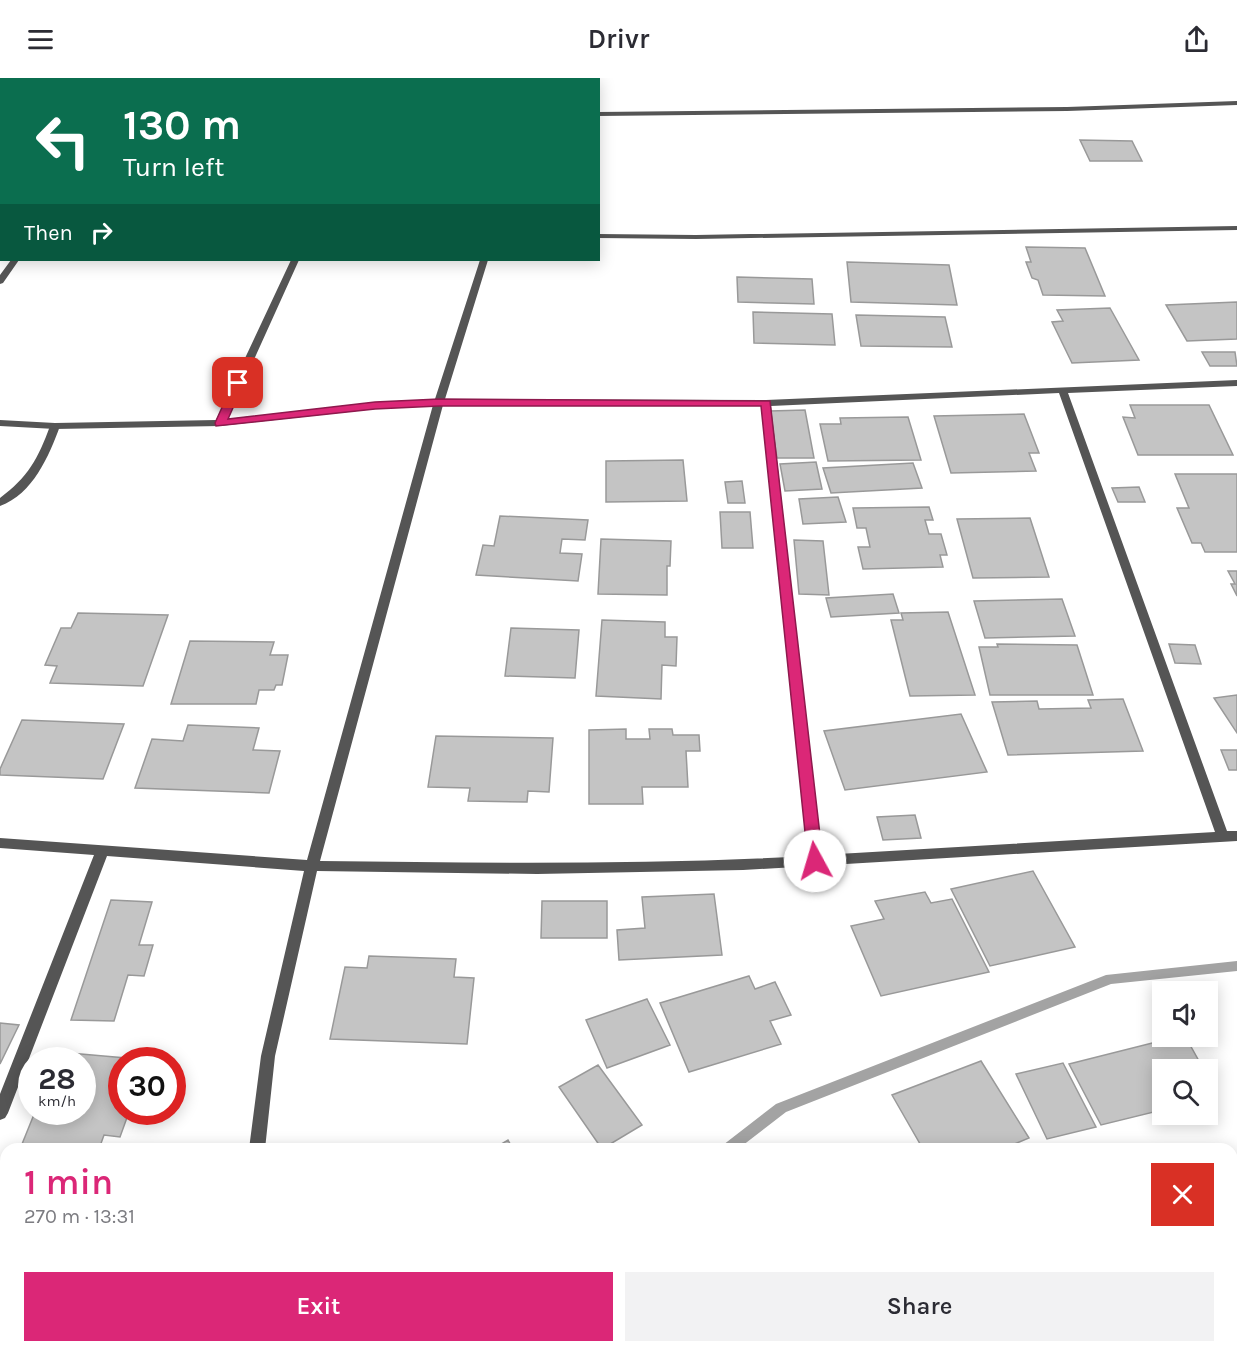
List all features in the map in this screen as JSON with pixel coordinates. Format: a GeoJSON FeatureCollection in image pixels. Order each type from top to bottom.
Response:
{"type":"FeatureCollection","features":[{"type":"Feature","properties":{"kind":"street"},"geometry":{"type":"LineString","coordinates":[[600,114],[1067,109],[1237,103]]}},
{"type":"Feature","properties":{"kind":"street"},"geometry":{"type":"LineString","coordinates":[[600,236],[732,237],[1237,228]]}},
{"type":"Feature","properties":{"kind":"street"},"geometry":{"type":"LineString","coordinates":[[220,423],[295,261]]}},
{"type":"Feature","properties":{"kind":"street"},"geometry":{"type":"LineString","coordinates":[[258,1143],[268,1056],[312,866],[439,402],[484,261]]}},
{"type":"Feature","properties":{"kind":"street"},"geometry":{"type":"LineString","coordinates":[[0,265],[14,262]]}},
{"type":"Feature","properties":{"kind":"street"},"geometry":{"type":"LineString","coordinates":[[0,281],[14,262]]}},
{"type":"Feature","properties":{"kind":"street"},"geometry":{"type":"LineString","coordinates":[[0,423],[55,426],[220,423],[375,406],[439,402],[766,403],[1237,383]]}},
{"type":"Feature","properties":{"kind":"street"},"geometry":{"type":"LineString","coordinates":[[1063,392],[1223,837]]}},
{"type":"Feature","properties":{"kind":"street"},"geometry":{"type":"LineString","coordinates":[[766,403],[815,861]]}},
{"type":"Feature","properties":{"kind":"street"},"geometry":{"type":"LineString","coordinates":[[0,503],[16,491],[41,465],[55,426]]}},
{"type":"Feature","properties":{"kind":"street"},"geometry":{"type":"LineString","coordinates":[[0,843],[312,866],[537,869],[743,865],[1237,836]]}},
{"type":"Feature","properties":{"kind":"street"},"geometry":{"type":"LineString","coordinates":[[0,1113],[103,850]]}},
{"type":"Feature","properties":{"kind":"building"},"geometry":{"type":"Polygon","coordinates":[[[1080,140],[1132,141],[1142,161],[1090,161],[1080,140]]]}},
{"type":"Feature","properties":{"kind":"building"},"geometry":{"type":"Polygon","coordinates":[[[1026,247],[1085,248],[1105,296],[1043,295],[1038,280],[1032,278],[1026,262],[1031,262],[1026,247]]]}},
{"type":"Feature","properties":{"kind":"building"},"geometry":{"type":"Polygon","coordinates":[[[847,262],[949,265],[957,305],[851,302],[847,262]]]}},
{"type":"Feature","properties":{"kind":"building"},"geometry":{"type":"Polygon","coordinates":[[[737,277],[812,279],[814,304],[738,302],[737,277]]]}},
{"type":"Feature","properties":{"kind":"building"},"geometry":{"type":"Polygon","coordinates":[[[1237,302],[1237,339],[1187,341],[1166,305],[1237,302]]]}},
{"type":"Feature","properties":{"kind":"building"},"geometry":{"type":"Polygon","coordinates":[[[1110,308],[1139,360],[1072,363],[1052,322],[1063,321],[1057,310],[1110,308]]]}},
{"type":"Feature","properties":{"kind":"building"},"geometry":{"type":"Polygon","coordinates":[[[753,312],[832,314],[835,345],[754,343],[753,312]]]}},
{"type":"Feature","properties":{"kind":"building"},"geometry":{"type":"Polygon","coordinates":[[[856,315],[945,317],[952,347],[861,346],[856,315]]]}},
{"type":"Feature","properties":{"kind":"building"},"geometry":{"type":"Polygon","coordinates":[[[1202,352],[1235,352],[1237,366],[1210,366],[1202,352]]]}},
{"type":"Feature","properties":{"kind":"building"},"geometry":{"type":"Polygon","coordinates":[[[1130,405],[1209,405],[1233,455],[1138,455],[1123,417],[1135,418],[1130,405]]]}},
{"type":"Feature","properties":{"kind":"building"},"geometry":{"type":"Polygon","coordinates":[[[805,410],[814,458],[777,458],[770,411],[805,410]]]}},
{"type":"Feature","properties":{"kind":"building"},"geometry":{"type":"Polygon","coordinates":[[[1024,414],[1039,453],[1029,453],[1036,471],[951,473],[934,416],[1024,414]]]}},
{"type":"Feature","properties":{"kind":"building"},"geometry":{"type":"Polygon","coordinates":[[[908,417],[921,460],[828,461],[820,424],[841,424],[840,418],[908,417]]]}},
{"type":"Feature","properties":{"kind":"building"},"geometry":{"type":"Polygon","coordinates":[[[683,460],[687,501],[606,502],[606,461],[683,460]]]}},
{"type":"Feature","properties":{"kind":"building"},"geometry":{"type":"Polygon","coordinates":[[[816,462],[822,489],[785,491],[780,464],[816,462]]]}},
{"type":"Feature","properties":{"kind":"building"},"geometry":{"type":"Polygon","coordinates":[[[913,463],[922,488],[831,493],[823,468],[913,463]]]}},
{"type":"Feature","properties":{"kind":"building"},"geometry":{"type":"Polygon","coordinates":[[[1175,474],[1237,474],[1237,552],[1205,552],[1201,543],[1192,543],[1177,508],[1189,508],[1175,474]]]}},
{"type":"Feature","properties":{"kind":"building"},"geometry":{"type":"Polygon","coordinates":[[[742,481],[745,503],[728,503],[725,482],[742,481]]]}},
{"type":"Feature","properties":{"kind":"building"},"geometry":{"type":"Polygon","coordinates":[[[1139,487],[1145,502],[1118,502],[1112,488],[1139,487]]]}},
{"type":"Feature","properties":{"kind":"building"},"geometry":{"type":"Polygon","coordinates":[[[838,497],[846,522],[803,524],[799,499],[838,497]]]}},
{"type":"Feature","properties":{"kind":"building"},"geometry":{"type":"Polygon","coordinates":[[[929,507],[933,520],[925,520],[929,534],[941,534],[947,555],[940,555],[943,567],[863,569],[858,547],[870,547],[866,528],[857,528],[853,508],[929,507]]]}},
{"type":"Feature","properties":{"kind":"building"},"geometry":{"type":"Polygon","coordinates":[[[720,512],[750,512],[753,548],[722,548],[720,512]]]}},
{"type":"Feature","properties":{"kind":"building"},"geometry":{"type":"Polygon","coordinates":[[[500,516],[588,520],[585,540],[562,539],[560,553],[582,554],[578,581],[476,575],[483,545],[494,546],[500,516]]]}},
{"type":"Feature","properties":{"kind":"building"},"geometry":{"type":"Polygon","coordinates":[[[1030,518],[1049,577],[973,578],[957,519],[1030,518]]]}},
{"type":"Feature","properties":{"kind":"building"},"geometry":{"type":"Polygon","coordinates":[[[601,539],[671,541],[670,566],[667,566],[667,595],[598,594],[601,539]]]}},
{"type":"Feature","properties":{"kind":"building"},"geometry":{"type":"Polygon","coordinates":[[[794,540],[823,541],[829,595],[799,594],[794,540]]]}},
{"type":"Feature","properties":{"kind":"building"},"geometry":{"type":"Polygon","coordinates":[[[1228,571],[1237,571],[1237,596],[1231,584],[1235,584],[1228,571]]]}},
{"type":"Feature","properties":{"kind":"building"},"geometry":{"type":"Polygon","coordinates":[[[893,594],[899,613],[831,617],[826,598],[893,594]]]}},
{"type":"Feature","properties":{"kind":"building"},"geometry":{"type":"Polygon","coordinates":[[[1062,599],[1075,636],[985,638],[974,601],[1062,599]]]}},
{"type":"Feature","properties":{"kind":"building"},"geometry":{"type":"Polygon","coordinates":[[[948,612],[975,695],[910,696],[891,620],[903,620],[901,613],[948,612]]]}},
{"type":"Feature","properties":{"kind":"building"},"geometry":{"type":"Polygon","coordinates":[[[78,613],[168,615],[143,686],[50,683],[57,666],[45,665],[61,628],[71,628],[78,613]]]}},
{"type":"Feature","properties":{"kind":"building"},"geometry":{"type":"Polygon","coordinates":[[[602,620],[665,622],[665,637],[677,637],[676,666],[662,665],[661,699],[596,696],[602,620]]]}},
{"type":"Feature","properties":{"kind":"building"},"geometry":{"type":"Polygon","coordinates":[[[511,628],[579,630],[575,678],[505,676],[511,628]]]}},
{"type":"Feature","properties":{"kind":"building"},"geometry":{"type":"Polygon","coordinates":[[[190,641],[274,642],[270,655],[288,655],[282,685],[276,685],[274,690],[259,690],[256,704],[171,704],[190,641]]]}},
{"type":"Feature","properties":{"kind":"building"},"geometry":{"type":"Polygon","coordinates":[[[997,644],[1077,645],[1093,695],[990,695],[979,647],[998,647],[997,644]]]}},
{"type":"Feature","properties":{"kind":"building"},"geometry":{"type":"Polygon","coordinates":[[[1169,644],[1195,645],[1201,664],[1175,663],[1169,644]]]}},
{"type":"Feature","properties":{"kind":"building"},"geometry":{"type":"Polygon","coordinates":[[[1237,695],[1237,733],[1214,698],[1237,695]]]}},
{"type":"Feature","properties":{"kind":"building"},"geometry":{"type":"Polygon","coordinates":[[[1123,699],[1143,751],[1008,755],[992,702],[1037,701],[1039,709],[1091,708],[1088,700],[1123,699]]]}},
{"type":"Feature","properties":{"kind":"building"},"geometry":{"type":"Polygon","coordinates":[[[961,714],[987,772],[845,790],[824,731],[961,714]]]}},
{"type":"Feature","properties":{"kind":"building"},"geometry":{"type":"Polygon","coordinates":[[[22,720],[124,724],[103,779],[0,775],[0,769],[22,720]]]}},
{"type":"Feature","properties":{"kind":"building"},"geometry":{"type":"Polygon","coordinates":[[[188,725],[259,728],[253,750],[280,751],[269,793],[135,788],[152,739],[183,741],[188,725]]]}},
{"type":"Feature","properties":{"kind":"building"},"geometry":{"type":"Polygon","coordinates":[[[626,729],[626,739],[650,739],[649,729],[672,729],[673,735],[699,735],[700,751],[686,751],[688,787],[642,787],[643,804],[589,804],[589,730],[626,729]]]}},
{"type":"Feature","properties":{"kind":"building"},"geometry":{"type":"Polygon","coordinates":[[[436,736],[553,738],[549,792],[528,791],[527,802],[468,801],[470,788],[428,787],[436,736]]]}},
{"type":"Feature","properties":{"kind":"building"},"geometry":{"type":"Polygon","coordinates":[[[1221,750],[1237,750],[1237,770],[1229,770],[1221,750]]]}},
{"type":"Feature","properties":{"kind":"building"},"geometry":{"type":"Polygon","coordinates":[[[915,815],[921,838],[883,840],[877,817],[915,815]]]}},
{"type":"Feature","properties":{"kind":"building"},"geometry":{"type":"Polygon","coordinates":[[[1033,871],[1075,947],[990,966],[951,889],[1033,871]]]}},
{"type":"Feature","properties":{"kind":"building"},"geometry":{"type":"Polygon","coordinates":[[[925,892],[931,903],[952,899],[989,972],[881,996],[851,926],[884,919],[875,901],[925,892]]]}},
{"type":"Feature","properties":{"kind":"building"},"geometry":{"type":"Polygon","coordinates":[[[714,894],[722,955],[619,960],[617,930],[645,928],[642,897],[714,894]]]}},
{"type":"Feature","properties":{"kind":"building"},"geometry":{"type":"Polygon","coordinates":[[[111,900],[152,902],[139,945],[153,945],[144,976],[128,975],[114,1021],[71,1020],[111,900]]]}},
{"type":"Feature","properties":{"kind":"building"},"geometry":{"type":"Polygon","coordinates":[[[542,901],[607,901],[607,938],[541,938],[542,901]]]}},
{"type":"Feature","properties":{"kind":"building"},"geometry":{"type":"Polygon","coordinates":[[[369,956],[456,959],[454,977],[474,978],[467,1044],[330,1039],[345,967],[367,968],[369,956]]]}},
{"type":"Feature","properties":{"kind":"building"},"geometry":{"type":"Polygon","coordinates":[[[749,976],[755,989],[775,982],[791,1015],[770,1021],[781,1044],[689,1072],[660,1003],[749,976]]]}},
{"type":"Feature","properties":{"kind":"building"},"geometry":{"type":"Polygon","coordinates":[[[647,999],[670,1045],[607,1068],[586,1020],[647,999]]]}},
{"type":"Feature","properties":{"kind":"building"},"geometry":{"type":"Polygon","coordinates":[[[0,1023],[19,1025],[0,1064],[0,1023]]]}},
{"type":"Feature","properties":{"kind":"building"},"geometry":{"type":"Polygon","coordinates":[[[1152,1043],[1152,1047],[1191,1047],[1198,1059],[1152,1059],[1152,1112],[1101,1125],[1069,1064],[1152,1043]]]}},
{"type":"Feature","properties":{"kind":"building"},"geometry":{"type":"Polygon","coordinates":[[[96,1055],[108,1056],[108,1125],[124,1125],[120,1137],[104,1135],[101,1143],[22,1143],[30,1125],[96,1125],[96,1055]]]}},
{"type":"Feature","properties":{"kind":"building"},"geometry":{"type":"Polygon","coordinates":[[[981,1061],[1029,1138],[1017,1143],[920,1143],[892,1095],[981,1061]]]}},
{"type":"Feature","properties":{"kind":"building"},"geometry":{"type":"Polygon","coordinates":[[[1063,1063],[1096,1127],[1047,1139],[1016,1074],[1063,1063]]]}},
{"type":"Feature","properties":{"kind":"building"},"geometry":{"type":"Polygon","coordinates":[[[598,1065],[642,1125],[612,1143],[598,1143],[559,1087],[598,1065]]]}},
{"type":"Feature","properties":{"kind":"waterway"},"geometry":{"type":"LineString","coordinates":[[736,1143],[781,1108],[1110,979],[1237,966]]}},
{"type":"Feature","properties":{"kind":"route"},"geometry":{"type":"LineString","coordinates":[[238,383],[220,423],[375,406],[439,402],[766,403],[815,861]]}}]}
